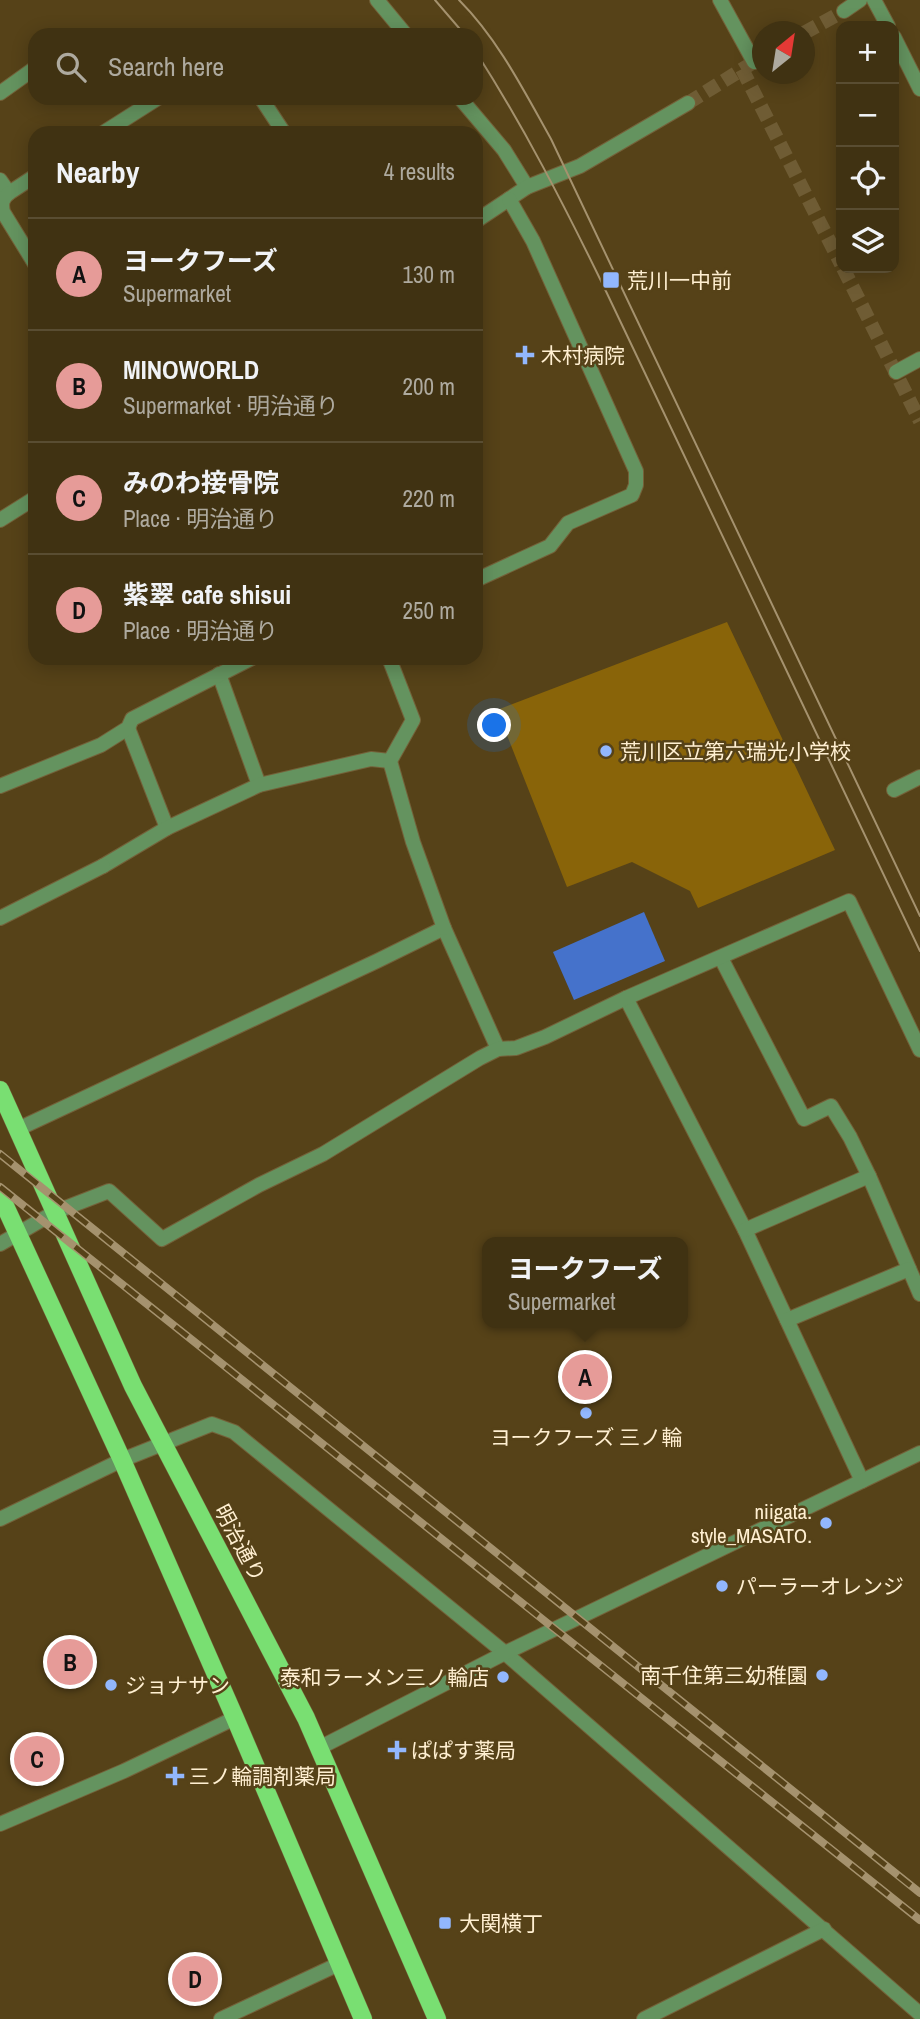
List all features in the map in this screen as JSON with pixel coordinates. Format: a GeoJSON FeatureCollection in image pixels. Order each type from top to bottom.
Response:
{"type":"FeatureCollection","features":[{"type":"Feature","properties":{"kind":"main road","name":"明治通り"},"geometry":{"type":"LineString","coordinates":[[0,1090],[133,1386],[306,1718],[437,2019]]}},
{"type":"Feature","properties":{"kind":"main road"},"geometry":{"type":"LineString","coordinates":[[0,1195],[122,1460],[363,2019]]}},
{"type":"Feature","properties":{"kind":"street"},"geometry":{"type":"LineString","coordinates":[[377,0],[400,28]]}},
{"type":"Feature","properties":{"kind":"street"},"geometry":{"type":"LineString","coordinates":[[720,0],[752,58]]}},
{"type":"Feature","properties":{"kind":"street"},"geometry":{"type":"LineString","coordinates":[[844,10],[860,0]]}},
{"type":"Feature","properties":{"kind":"street"},"geometry":{"type":"LineString","coordinates":[[874,0],[885,21]]}},
{"type":"Feature","properties":{"kind":"street"},"geometry":{"type":"LineString","coordinates":[[899,47],[920,89]]}},
{"type":"Feature","properties":{"kind":"street"},"geometry":{"type":"LineString","coordinates":[[0,93],[28,73]]}},
{"type":"Feature","properties":{"kind":"street"},"geometry":{"type":"LineString","coordinates":[[483,216],[527,187],[580,166],[688,103]]}},
{"type":"Feature","properties":{"kind":"street"},"geometry":{"type":"LineString","coordinates":[[114,126],[147,105]]}},
{"type":"Feature","properties":{"kind":"street"},"geometry":{"type":"LineString","coordinates":[[266,105],[279,126]]}},
{"type":"Feature","properties":{"kind":"street"},"geometry":{"type":"LineString","coordinates":[[466,105],[503,150],[527,187]]}},
{"type":"Feature","properties":{"kind":"street"},"geometry":{"type":"LineString","coordinates":[[0,180],[9,193]]}},
{"type":"Feature","properties":{"kind":"street"},"geometry":{"type":"LineString","coordinates":[[28,181],[4,197],[1,204],[3,212],[28,253]]}},
{"type":"Feature","properties":{"kind":"street"},"geometry":{"type":"LineString","coordinates":[[483,577],[550,546],[568,523],[622,501],[632,495],[636,485],[636,471],[533,241],[509,199]]}},
{"type":"Feature","properties":{"kind":"street"},"geometry":{"type":"LineString","coordinates":[[896,372],[920,359]]}},
{"type":"Feature","properties":{"kind":"street"},"geometry":{"type":"LineString","coordinates":[[0,520],[28,502]]}},
{"type":"Feature","properties":{"kind":"street"},"geometry":{"type":"LineString","coordinates":[[0,786],[100,745],[128,728],[132,719],[238,665]]}},
{"type":"Feature","properties":{"kind":"street"},"geometry":{"type":"LineString","coordinates":[[392,665],[413,720],[390,761],[413,842],[444,928],[498,1049]]}},
{"type":"Feature","properties":{"kind":"street"},"geometry":{"type":"LineString","coordinates":[[219,674],[260,785]]}},
{"type":"Feature","properties":{"kind":"street"},"geometry":{"type":"LineString","coordinates":[[128,728],[167,828]]}},
{"type":"Feature","properties":{"kind":"street"},"geometry":{"type":"LineString","coordinates":[[0,918],[103,866],[167,828],[260,785],[371,759],[390,761]]}},
{"type":"Feature","properties":{"kind":"street"},"geometry":{"type":"LineString","coordinates":[[894,790],[920,777]]}},
{"type":"Feature","properties":{"kind":"street"},"geometry":{"type":"LineString","coordinates":[[0,1244],[55,1212],[109,1191],[162,1239],[259,1185],[323,1154],[498,1049],[516,1048],[545,1037],[626,998],[849,901],[920,1050]]}},
{"type":"Feature","properties":{"kind":"street"},"geometry":{"type":"LineString","coordinates":[[18,1129],[444,928]]}},
{"type":"Feature","properties":{"kind":"street"},"geometry":{"type":"LineString","coordinates":[[720,958],[804,1119],[831,1106],[869,1176],[920,1294]]}},
{"type":"Feature","properties":{"kind":"street"},"geometry":{"type":"LineString","coordinates":[[626,998],[745,1230],[862,1481]]}},
{"type":"Feature","properties":{"kind":"street"},"geometry":{"type":"LineString","coordinates":[[745,1230],[869,1176]]}},
{"type":"Feature","properties":{"kind":"street"},"geometry":{"type":"LineString","coordinates":[[787,1320],[909,1269]]}},
{"type":"Feature","properties":{"kind":"street"},"geometry":{"type":"LineString","coordinates":[[0,1519],[122,1460],[212,1424],[234,1432],[505,1653],[920,2014]]}},
{"type":"Feature","properties":{"kind":"street"},"geometry":{"type":"LineString","coordinates":[[319,1748],[505,1653],[920,1452]]}},
{"type":"Feature","properties":{"kind":"street"},"geometry":{"type":"LineString","coordinates":[[0,1824],[124,1771],[235,1718]]}},
{"type":"Feature","properties":{"kind":"street"},"geometry":{"type":"LineString","coordinates":[[644,2019],[824,1929]]}},
{"type":"Feature","properties":{"kind":"street"},"geometry":{"type":"LineString","coordinates":[[221,2019],[341,1963]]}},
{"type":"Feature","properties":{"kind":"shaded area"},"geometry":{"type":"Polygon","coordinates":[[[727,622],[835,850],[698,908],[690,891],[632,862],[567,887],[497,710],[727,622]]]}},
{"type":"Feature","properties":{"kind":"water"},"geometry":{"type":"Polygon","coordinates":[[[644,912],[665,961],[574,1000],[553,952],[644,912]]]}},
{"type":"Feature","properties":{"kind":"tunnel"},"geometry":{"type":"LineString","coordinates":[[815,27],[844,11]]}},
{"type":"Feature","properties":{"kind":"tunnel"},"geometry":{"type":"LineString","coordinates":[[688,103],[752,63]]}},
{"type":"Feature","properties":{"kind":"tunnel"},"geometry":{"type":"LineString","coordinates":[[742,69],[836,254]]}},
{"type":"Feature","properties":{"kind":"tunnel"},"geometry":{"type":"LineString","coordinates":[[846,273],[920,421]]}},
{"type":"Feature","properties":{"kind":"tram line"},"geometry":{"type":"LineString","coordinates":[[435,0],[459,28]]}},
{"type":"Feature","properties":{"kind":"tram line"},"geometry":{"type":"LineString","coordinates":[[459,0],[498,48],[551,139],[920,916]]}},
{"type":"Feature","properties":{"kind":"tram line"},"geometry":{"type":"LineString","coordinates":[[483,63],[527,138],[588,255],[920,951]]}},
{"type":"Feature","properties":{"kind":"railway"},"geometry":{"type":"LineString","coordinates":[[0,1154],[920,1893]]}},
{"type":"Feature","properties":{"kind":"railway"},"geometry":{"type":"LineString","coordinates":[[0,1187],[920,1920]]}},
{"type":"Feature","properties":{"kind":"place","name":"荒川一中前"},"geometry":{"type":"Point","coordinates":[611,280]}},
{"type":"Feature","properties":{"kind":"place","name":"木村病院"},"geometry":{"type":"Point","coordinates":[525,355]}},
{"type":"Feature","properties":{"kind":"place","name":"荒川区立第六瑞光小学校"},"geometry":{"type":"Point","coordinates":[606,751]}},
{"type":"Feature","properties":{"kind":"place","name":"ヨークフーズ"},"geometry":{"type":"Point","coordinates":[585,1377]}},
{"type":"Feature","properties":{"kind":"place","name":"ヨークフーズ 三ノ輪"},"geometry":{"type":"Point","coordinates":[586,1413]}},
{"type":"Feature","properties":{"kind":"place","name":"niigata. style_MASATO."},"geometry":{"type":"Point","coordinates":[826,1523]}},
{"type":"Feature","properties":{"kind":"place","name":"パーラーオレンジ"},"geometry":{"type":"Point","coordinates":[722,1586]}},
{"type":"Feature","properties":{"kind":"place","name":"MINOWORLD"},"geometry":{"type":"Point","coordinates":[70,1662]}},
{"type":"Feature","properties":{"kind":"place","name":"南千住第三幼稚園"},"geometry":{"type":"Point","coordinates":[822,1675]}},
{"type":"Feature","properties":{"kind":"place","name":"泰和ラーメン三ノ輪店"},"geometry":{"type":"Point","coordinates":[503,1677]}},
{"type":"Feature","properties":{"kind":"place","name":"ジョナサン"},"geometry":{"type":"Point","coordinates":[111,1685]}},
{"type":"Feature","properties":{"kind":"place","name":"ぱぱす薬局"},"geometry":{"type":"Point","coordinates":[397,1750]}},
{"type":"Feature","properties":{"kind":"place","name":"みのわ接骨院"},"geometry":{"type":"Point","coordinates":[37,1759]}},
{"type":"Feature","properties":{"kind":"place","name":"三ノ輪調剤薬局"},"geometry":{"type":"Point","coordinates":[175,1776]}},
{"type":"Feature","properties":{"kind":"place","name":"大関横丁"},"geometry":{"type":"Point","coordinates":[445,1923]}},
{"type":"Feature","properties":{"kind":"place","name":"紫翠 cafe shisui"},"geometry":{"type":"Point","coordinates":[195,1979]}}]}
